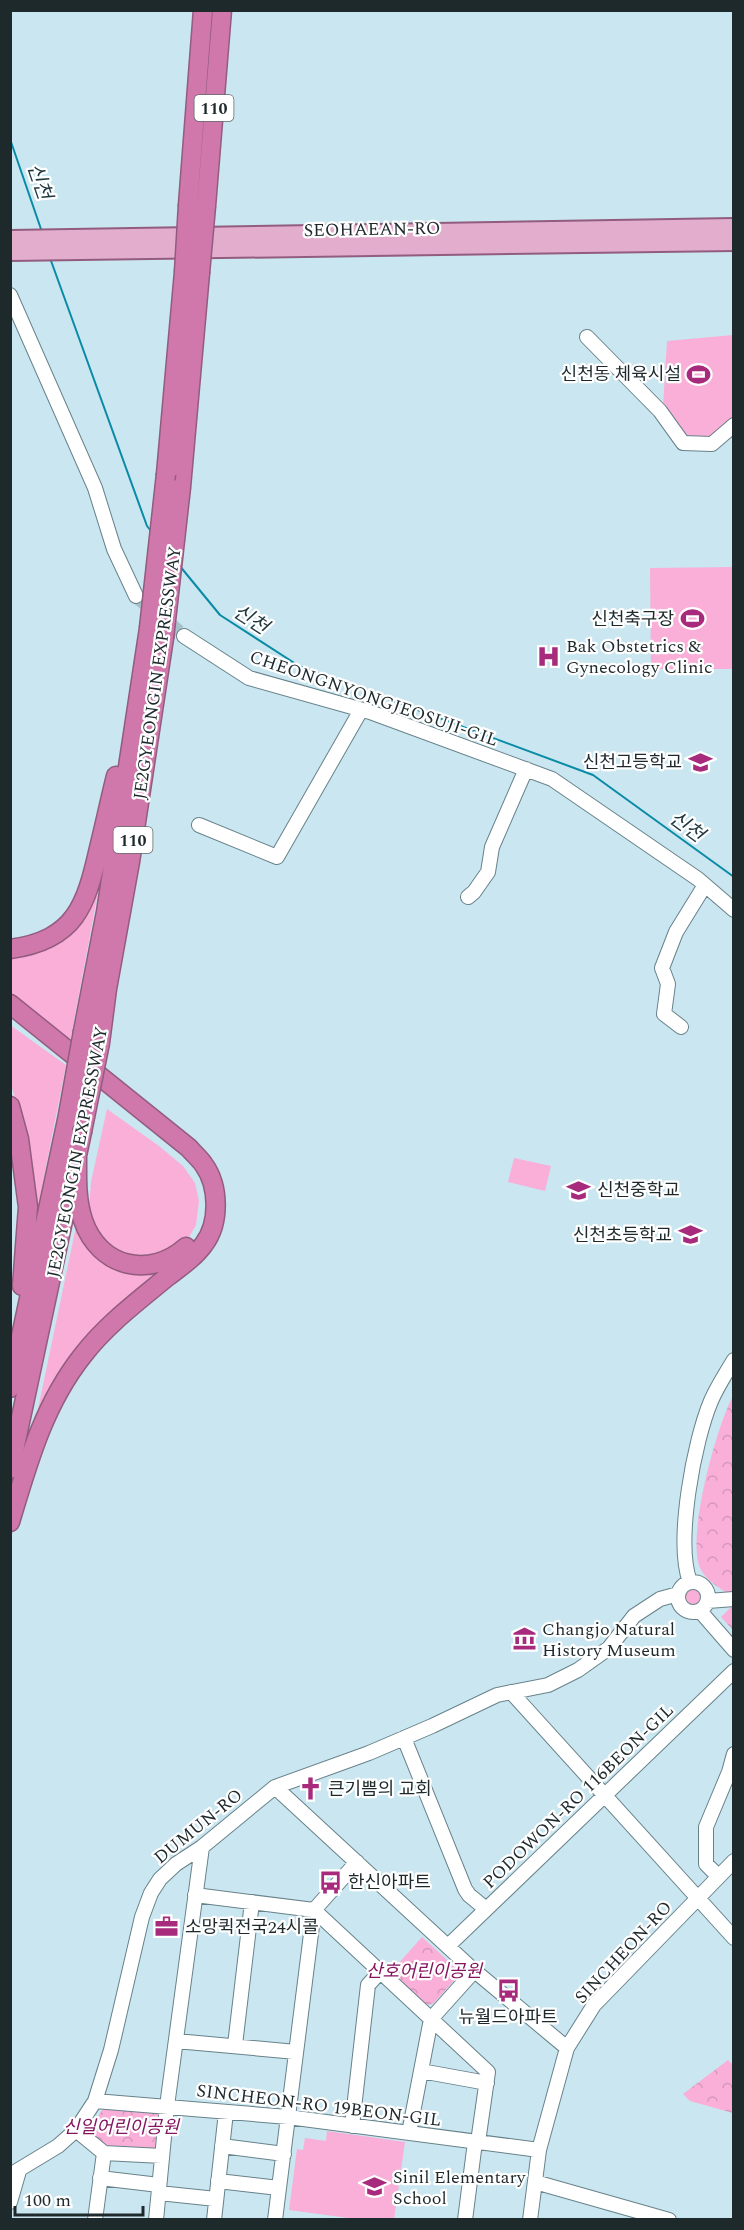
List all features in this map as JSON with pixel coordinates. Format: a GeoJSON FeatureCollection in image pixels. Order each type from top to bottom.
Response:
{"type":"FeatureCollection","features":[{"type":"Feature","properties":{"kind":"highway","name":"JE2GYEONGIN EXPRESSWAY"},"geometry":{"type":"LineString","coordinates":[[10,1388],[67,1120],[106,912],[144,664],[156,633],[181,487],[197,205],[203,10]]}},
{"type":"Feature","properties":{"kind":"highway","name":"JE2GYEONGIN EXPRESSWAY"},"geometry":{"type":"LineString","coordinates":[[197,205],[222,10]]}},
{"type":"Feature","properties":{"kind":"highway","name":"JE2GYEONGIN EXPRESSWAY"},"geometry":{"type":"LineString","coordinates":[[10,1469],[100,1043],[107,989],[130,862],[156,633],[166,474],[192,273]]}},
{"type":"Feature","properties":{"kind":"highway"},"geometry":{"type":"LineString","coordinates":[[10,949],[38,944],[62,930],[80,911],[90,889],[130,713],[144,664]]}},
{"type":"Feature","properties":{"kind":"highway"},"geometry":{"type":"LineString","coordinates":[[10,1004],[189,1148],[205,1166],[214,1186],[215,1205],[206,1242],[186,1263],[116,1321],[84,1353],[61,1386],[34,1442],[10,1522]]}},
{"type":"Feature","properties":{"kind":"highway"},"geometry":{"type":"LineString","coordinates":[[10,1014],[182,1155],[195,1171],[202,1186],[205,1202],[204,1216],[191,1243],[171,1259],[156,1265],[134,1266],[102,1251],[84,1223],[79,1205],[77,1156]]}},
{"type":"Feature","properties":{"kind":"highway"},"geometry":{"type":"LineString","coordinates":[[10,1106],[19,1139],[28,1207],[15,1365]]}},
{"type":"Feature","properties":{"kind":"main road","name":"SEOHAEAN-RO"},"geometry":{"type":"LineString","coordinates":[[18,244],[734,227]]}},
{"type":"Feature","properties":{"kind":"main road","name":"SEOHAEAN-RO"},"geometry":{"type":"LineString","coordinates":[[62,242],[734,242]]}},
{"type":"Feature","properties":{"kind":"street"},"geometry":{"type":"LineString","coordinates":[[10,295],[95,488],[114,549],[136,596]]}},
{"type":"Feature","properties":{"kind":"street"},"geometry":{"type":"LineString","coordinates":[[587,337],[660,411],[682,443],[712,444],[734,424]]}},
{"type":"Feature","properties":{"kind":"street","name":"CHEONGNYONGJEOSUJI-GIL"},"geometry":{"type":"LineString","coordinates":[[184,636],[249,678],[361,710],[552,779],[705,885],[734,910]]}},
{"type":"Feature","properties":{"kind":"street"},"geometry":{"type":"LineString","coordinates":[[199,825],[278,857],[361,710]]}},
{"type":"Feature","properties":{"kind":"street"},"geometry":{"type":"LineString","coordinates":[[468,897],[488,872],[492,847],[525,769]]}},
{"type":"Feature","properties":{"kind":"street"},"geometry":{"type":"LineString","coordinates":[[681,1027],[664,1014],[668,984],[662,968],[676,932],[705,885]]}},
{"type":"Feature","properties":{"kind":"street"},"geometry":{"type":"LineString","coordinates":[[690,1582],[686,1573],[683,1540],[693,1460],[711,1401],[734,1360]]}},
{"type":"Feature","properties":{"kind":"street"},"geometry":{"type":"LineString","coordinates":[[734,1599],[704,1606],[691,1613],[683,1610],[678,1602],[678,1594],[682,1586],[690,1582],[698,1583],[705,1588],[704,1606],[734,1650]]}},
{"type":"Feature","properties":{"kind":"street","name":"DUMUN-RO"},"geometry":{"type":"LineString","coordinates":[[15,2173],[58,2146],[76,2130],[95,2101],[111,2050],[141,1917],[160,1879],[176,1864],[202,1847],[275,1787],[404,1738],[497,1695],[548,1685],[578,1670],[609,1648],[634,1616],[660,1599],[678,1594]]}},
{"type":"Feature","properties":{"kind":"street","name":"PODOWON-RO 116BEON-GIL"},"geometry":{"type":"LineString","coordinates":[[448,1946],[734,1671]]}},
{"type":"Feature","properties":{"kind":"street"},"geometry":{"type":"LineString","coordinates":[[511,1692],[696,1899],[734,1938]]}},
{"type":"Feature","properties":{"kind":"street"},"geometry":{"type":"LineString","coordinates":[[404,1738],[465,1888],[469,1895],[486,1909]]}},
{"type":"Feature","properties":{"kind":"street"},"geometry":{"type":"LineString","coordinates":[[718,1876],[706,1863],[706,1827],[734,1754]]}},
{"type":"Feature","properties":{"kind":"street"},"geometry":{"type":"LineString","coordinates":[[275,1787],[448,1946],[567,2048]]}},
{"type":"Feature","properties":{"kind":"street"},"geometry":{"type":"LineString","coordinates":[[156,2220],[167,2106],[202,1847]]}},
{"type":"Feature","properties":{"kind":"street"},"geometry":{"type":"LineString","coordinates":[[275,2220],[314,1910],[357,1862]]}},
{"type":"Feature","properties":{"kind":"street","name":"SINCHEON-RO"},"geometry":{"type":"LineString","coordinates":[[530,2220],[539,2150],[567,2048],[594,2005],[734,1862]]}},
{"type":"Feature","properties":{"kind":"street"},"geometry":{"type":"LineString","coordinates":[[195,1895],[314,1910],[488,2072],[465,2220]]}},
{"type":"Feature","properties":{"kind":"street"},"geometry":{"type":"LineString","coordinates":[[235,2045],[252,1902]]}},
{"type":"Feature","properties":{"kind":"street"},"geometry":{"type":"LineString","coordinates":[[409,2133],[430,2019],[475,1970]]}},
{"type":"Feature","properties":{"kind":"street"},"geometry":{"type":"LineString","coordinates":[[352,2126],[368,1985],[380,1972]]}},
{"type":"Feature","properties":{"kind":"street"},"geometry":{"type":"LineString","coordinates":[[176,2041],[296,2052]]}},
{"type":"Feature","properties":{"kind":"street"},"geometry":{"type":"LineString","coordinates":[[421,2072],[487,2083]]}},
{"type":"Feature","properties":{"kind":"street","name":"SINCHEON-RO 19BEON-GIL"},"geometry":{"type":"LineString","coordinates":[[95,2101],[288,2118],[539,2150]]}},
{"type":"Feature","properties":{"kind":"street"},"geometry":{"type":"LineString","coordinates":[[214,2220],[226,2112]]}},
{"type":"Feature","properties":{"kind":"street"},"geometry":{"type":"LineString","coordinates":[[76,2130],[104,2153],[162,2156]]}},
{"type":"Feature","properties":{"kind":"street"},"geometry":{"type":"LineString","coordinates":[[222,2146],[284,2154]]}},
{"type":"Feature","properties":{"kind":"street"},"geometry":{"type":"LineString","coordinates":[[95,2220],[104,2153]]}},
{"type":"Feature","properties":{"kind":"street"},"geometry":{"type":"LineString","coordinates":[[10,2202],[15,2173]]}},
{"type":"Feature","properties":{"kind":"street"},"geometry":{"type":"LineString","coordinates":[[100,2178],[216,2199]]}},
{"type":"Feature","properties":{"kind":"street"},"geometry":{"type":"LineString","coordinates":[[218,2181],[279,2188]]}},
{"type":"Feature","properties":{"kind":"street"},"geometry":{"type":"LineString","coordinates":[[535,2182],[669,2220]]}},
{"type":"Feature","properties":{"kind":"green space","name":"신천동 체육시설"},"geometry":{"type":"Polygon","coordinates":[[[733,335],[733,417],[707,439],[681,437],[663,407],[667,341],[733,335]]]}},
{"type":"Feature","properties":{"kind":"green space","name":"신천축구장"},"geometry":{"type":"Polygon","coordinates":[[[733,567],[733,669],[651,669],[650,568],[733,567]]]}},
{"type":"Feature","properties":{"kind":"green space"},"geometry":{"type":"Polygon","coordinates":[[[105,855],[70,1042],[11,995],[10,955],[59,939],[105,855]]]}},
{"type":"Feature","properties":{"kind":"green space"},"geometry":{"type":"Polygon","coordinates":[[[10,1025],[66,1065],[35,1222],[22,1120],[11,1085],[10,1025]]]}},
{"type":"Feature","properties":{"kind":"green space"},"geometry":{"type":"Polygon","coordinates":[[[107,1109],[183,1166],[195,1183],[199,1201],[196,1225],[188,1239],[171,1253],[130,1259],[115,1252],[93,1228],[89,1210],[91,1182],[107,1109]]]}},
{"type":"Feature","properties":{"kind":"green space"},"geometry":{"type":"Polygon","coordinates":[[[514,1158],[551,1166],[545,1191],[508,1182],[514,1158]]]}},
{"type":"Feature","properties":{"kind":"green space"},"geometry":{"type":"Polygon","coordinates":[[[78,1217],[98,1255],[163,1268],[42,1409],[38,1409],[78,1217]]]}},
{"type":"Feature","properties":{"kind":"green space"},"geometry":{"type":"Polygon","coordinates":[[[733,1396],[732,1596],[713,1583],[701,1570],[697,1549],[697,1529],[700,1505],[712,1455],[733,1396]]]}},
{"type":"Feature","properties":{"kind":"green space"},"geometry":{"type":"Polygon","coordinates":[[[693,1589],[699,1592],[702,1598],[699,1604],[693,1607],[687,1604],[684,1598],[687,1592],[693,1589]]]}},
{"type":"Feature","properties":{"kind":"green space"},"geometry":{"type":"Polygon","coordinates":[[[733,1605],[733,1630],[721,1617],[733,1605]]]}},
{"type":"Feature","properties":{"kind":"green space","name":"산호어린이공원"},"geometry":{"type":"Polygon","coordinates":[[[422,1937],[458,1970],[458,1976],[433,2004],[426,2005],[390,1973],[422,1937]]]}},
{"type":"Feature","properties":{"kind":"green space"},"geometry":{"type":"Polygon","coordinates":[[[728,2060],[733,2065],[733,2113],[690,2101],[683,2094],[728,2060]]]}},
{"type":"Feature","properties":{"kind":"green space","name":"신일어린이공원"},"geometry":{"type":"Polygon","coordinates":[[[105,2105],[162,2111],[158,2152],[102,2146],[91,2128],[105,2105]]]}},
{"type":"Feature","properties":{"kind":"green space"},"geometry":{"type":"Polygon","coordinates":[[[327,2131],[405,2142],[394,2219],[356,2219],[289,2210],[297,2149],[303,2150],[305,2138],[326,2141],[327,2131]]]}},
{"type":"Feature","properties":{"kind":"waterway","name":"신천"},"geometry":{"type":"LineString","coordinates":[[10,139],[42,232]]}},
{"type":"Feature","properties":{"kind":"waterway","name":"신천"},"geometry":{"type":"LineString","coordinates":[[50,258],[147,526],[151,531]]}},
{"type":"Feature","properties":{"kind":"waterway","name":"신천"},"geometry":{"type":"LineString","coordinates":[[179,565],[220,615],[299,666],[593,775],[734,877]]}},
{"type":"Feature","properties":{"kind":"tunnel"},"geometry":{"type":"LineString","coordinates":[[136,596],[184,636]]}},
{"type":"Feature","properties":{"kind":"place","name":"신천동 체육시설"},"geometry":{"type":"Point","coordinates":[699,374]}},
{"type":"Feature","properties":{"kind":"place","name":"신천축구장"},"geometry":{"type":"Point","coordinates":[692,619]}},
{"type":"Feature","properties":{"kind":"place","name":"Bak Obstetrics & Gynecology Clinic"},"geometry":{"type":"Point","coordinates":[548,656]}},
{"type":"Feature","properties":{"kind":"place","name":"신천고등학교"},"geometry":{"type":"Point","coordinates":[700,762]}},
{"type":"Feature","properties":{"kind":"place","name":"신천중학교"},"geometry":{"type":"Point","coordinates":[579,1190]}},
{"type":"Feature","properties":{"kind":"place","name":"신천초등학교"},"geometry":{"type":"Point","coordinates":[690,1235]}},
{"type":"Feature","properties":{"kind":"place","name":"Changjo Natural History Museum"},"geometry":{"type":"Point","coordinates":[524,1639]}},
{"type":"Feature","properties":{"kind":"place","name":"큰기쁨의 교회"},"geometry":{"type":"Point","coordinates":[310,1789]}},
{"type":"Feature","properties":{"kind":"place","name":"한신아파트"},"geometry":{"type":"Point","coordinates":[330,1882]}},
{"type":"Feature","properties":{"kind":"place","name":"소망퀵전국24시콜"},"geometry":{"type":"Point","coordinates":[167,1927]}},
{"type":"Feature","properties":{"kind":"place","name":"뉴월드아파트"},"geometry":{"type":"Point","coordinates":[508,1991]}},
{"type":"Feature","properties":{"kind":"place","name":"Sinil Elementary School"},"geometry":{"type":"Point","coordinates":[375,2187]}}]}
